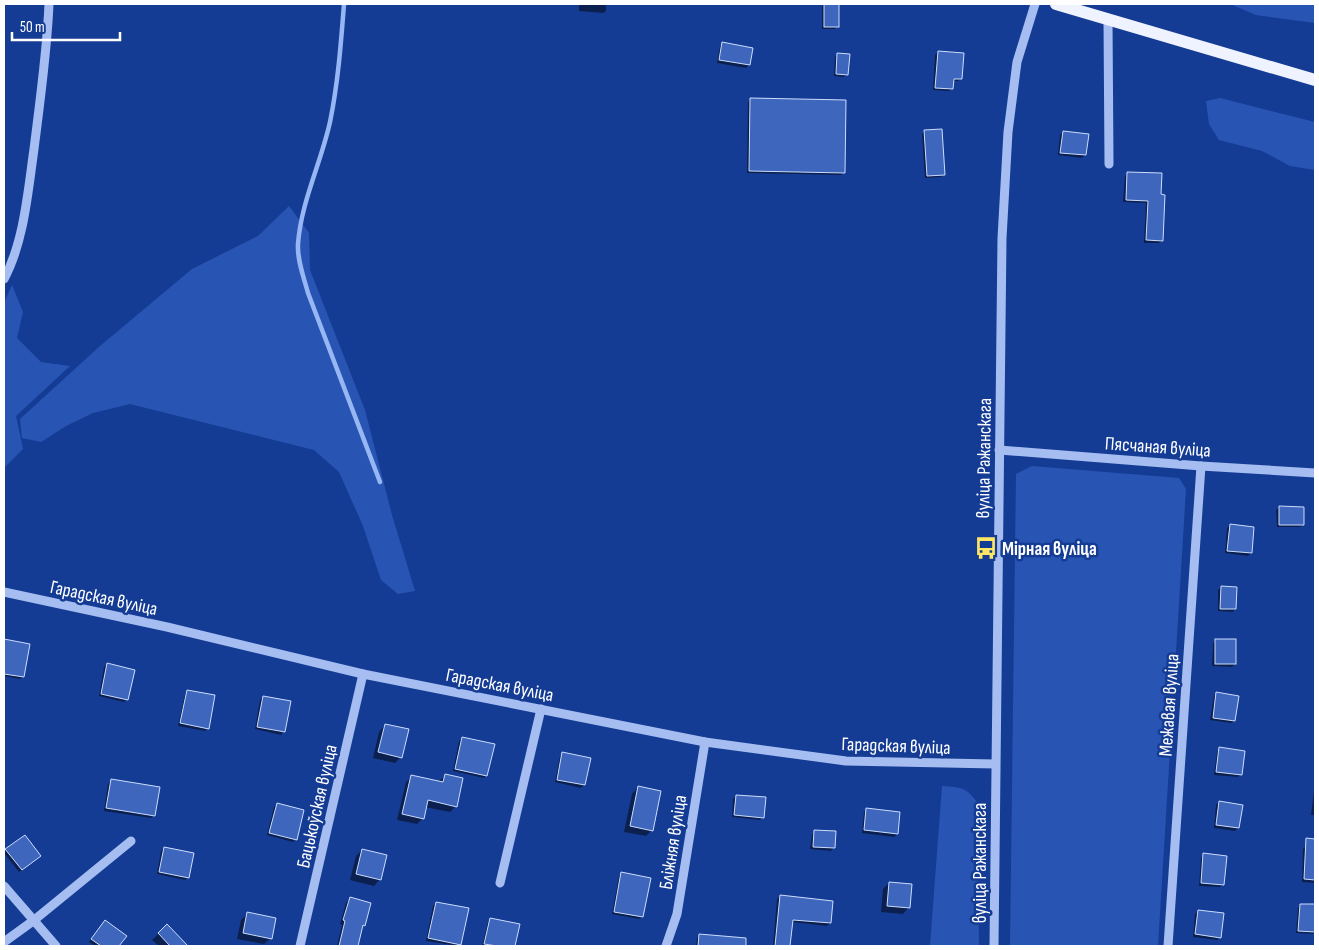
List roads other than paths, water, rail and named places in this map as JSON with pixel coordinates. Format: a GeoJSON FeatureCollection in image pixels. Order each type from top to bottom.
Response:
{"type":"FeatureCollection","features":[{"type":"Feature","properties":{"kind":"main road"},"geometry":{"type":"LineString","coordinates":[[1056,4],[1315,80]]}},
{"type":"Feature","properties":{"kind":"street"},"geometry":{"type":"LineString","coordinates":[[4,279],[13,262],[25,209],[40,100],[49,4]]}},
{"type":"Feature","properties":{"kind":"street","name":"вуліца Ражанскага"},"geometry":{"type":"LineString","coordinates":[[994,946],[1002,238],[1008,132],[1017,62],[1035,4]]}},
{"type":"Feature","properties":{"kind":"street"},"geometry":{"type":"LineString","coordinates":[[1108,20],[1109,164]]}},
{"type":"Feature","properties":{"kind":"street","name":"Пясчаная вуліца"},"geometry":{"type":"LineString","coordinates":[[999,450],[1201,466],[1315,472]]}},
{"type":"Feature","properties":{"kind":"street","name":"Межавая вуліца"},"geometry":{"type":"LineString","coordinates":[[1168,946],[1201,466]]}},
{"type":"Feature","properties":{"kind":"street","name":"Гарадская вуліца"},"geometry":{"type":"LineString","coordinates":[[4,592],[167,627],[363,674],[705,742],[846,761],[995,764]]}},
{"type":"Feature","properties":{"kind":"street","name":"Бацькоўская вуліца"},"geometry":{"type":"LineString","coordinates":[[300,946],[363,674]]}},
{"type":"Feature","properties":{"kind":"street"},"geometry":{"type":"LineString","coordinates":[[500,883],[541,709]]}},
{"type":"Feature","properties":{"kind":"street","name":"Бліжняя вуліца"},"geometry":{"type":"LineString","coordinates":[[666,946],[677,914],[705,742]]}},
{"type":"Feature","properties":{"kind":"street"},"geometry":{"type":"LineString","coordinates":[[4,942],[131,842]]}},
{"type":"Feature","properties":{"kind":"street"},"geometry":{"type":"LineString","coordinates":[[4,886],[32,921],[56,946]]}},
{"type":"Feature","properties":{"kind":"waterway"},"geometry":{"type":"LineString","coordinates":[[344,4],[333,107],[303,213],[298,250],[308,293],[380,482]]}},
{"type":"Feature","properties":{"kind":"place","name":"Мірная вуліца"},"geometry":{"type":"Point","coordinates":[986,548]}}]}
